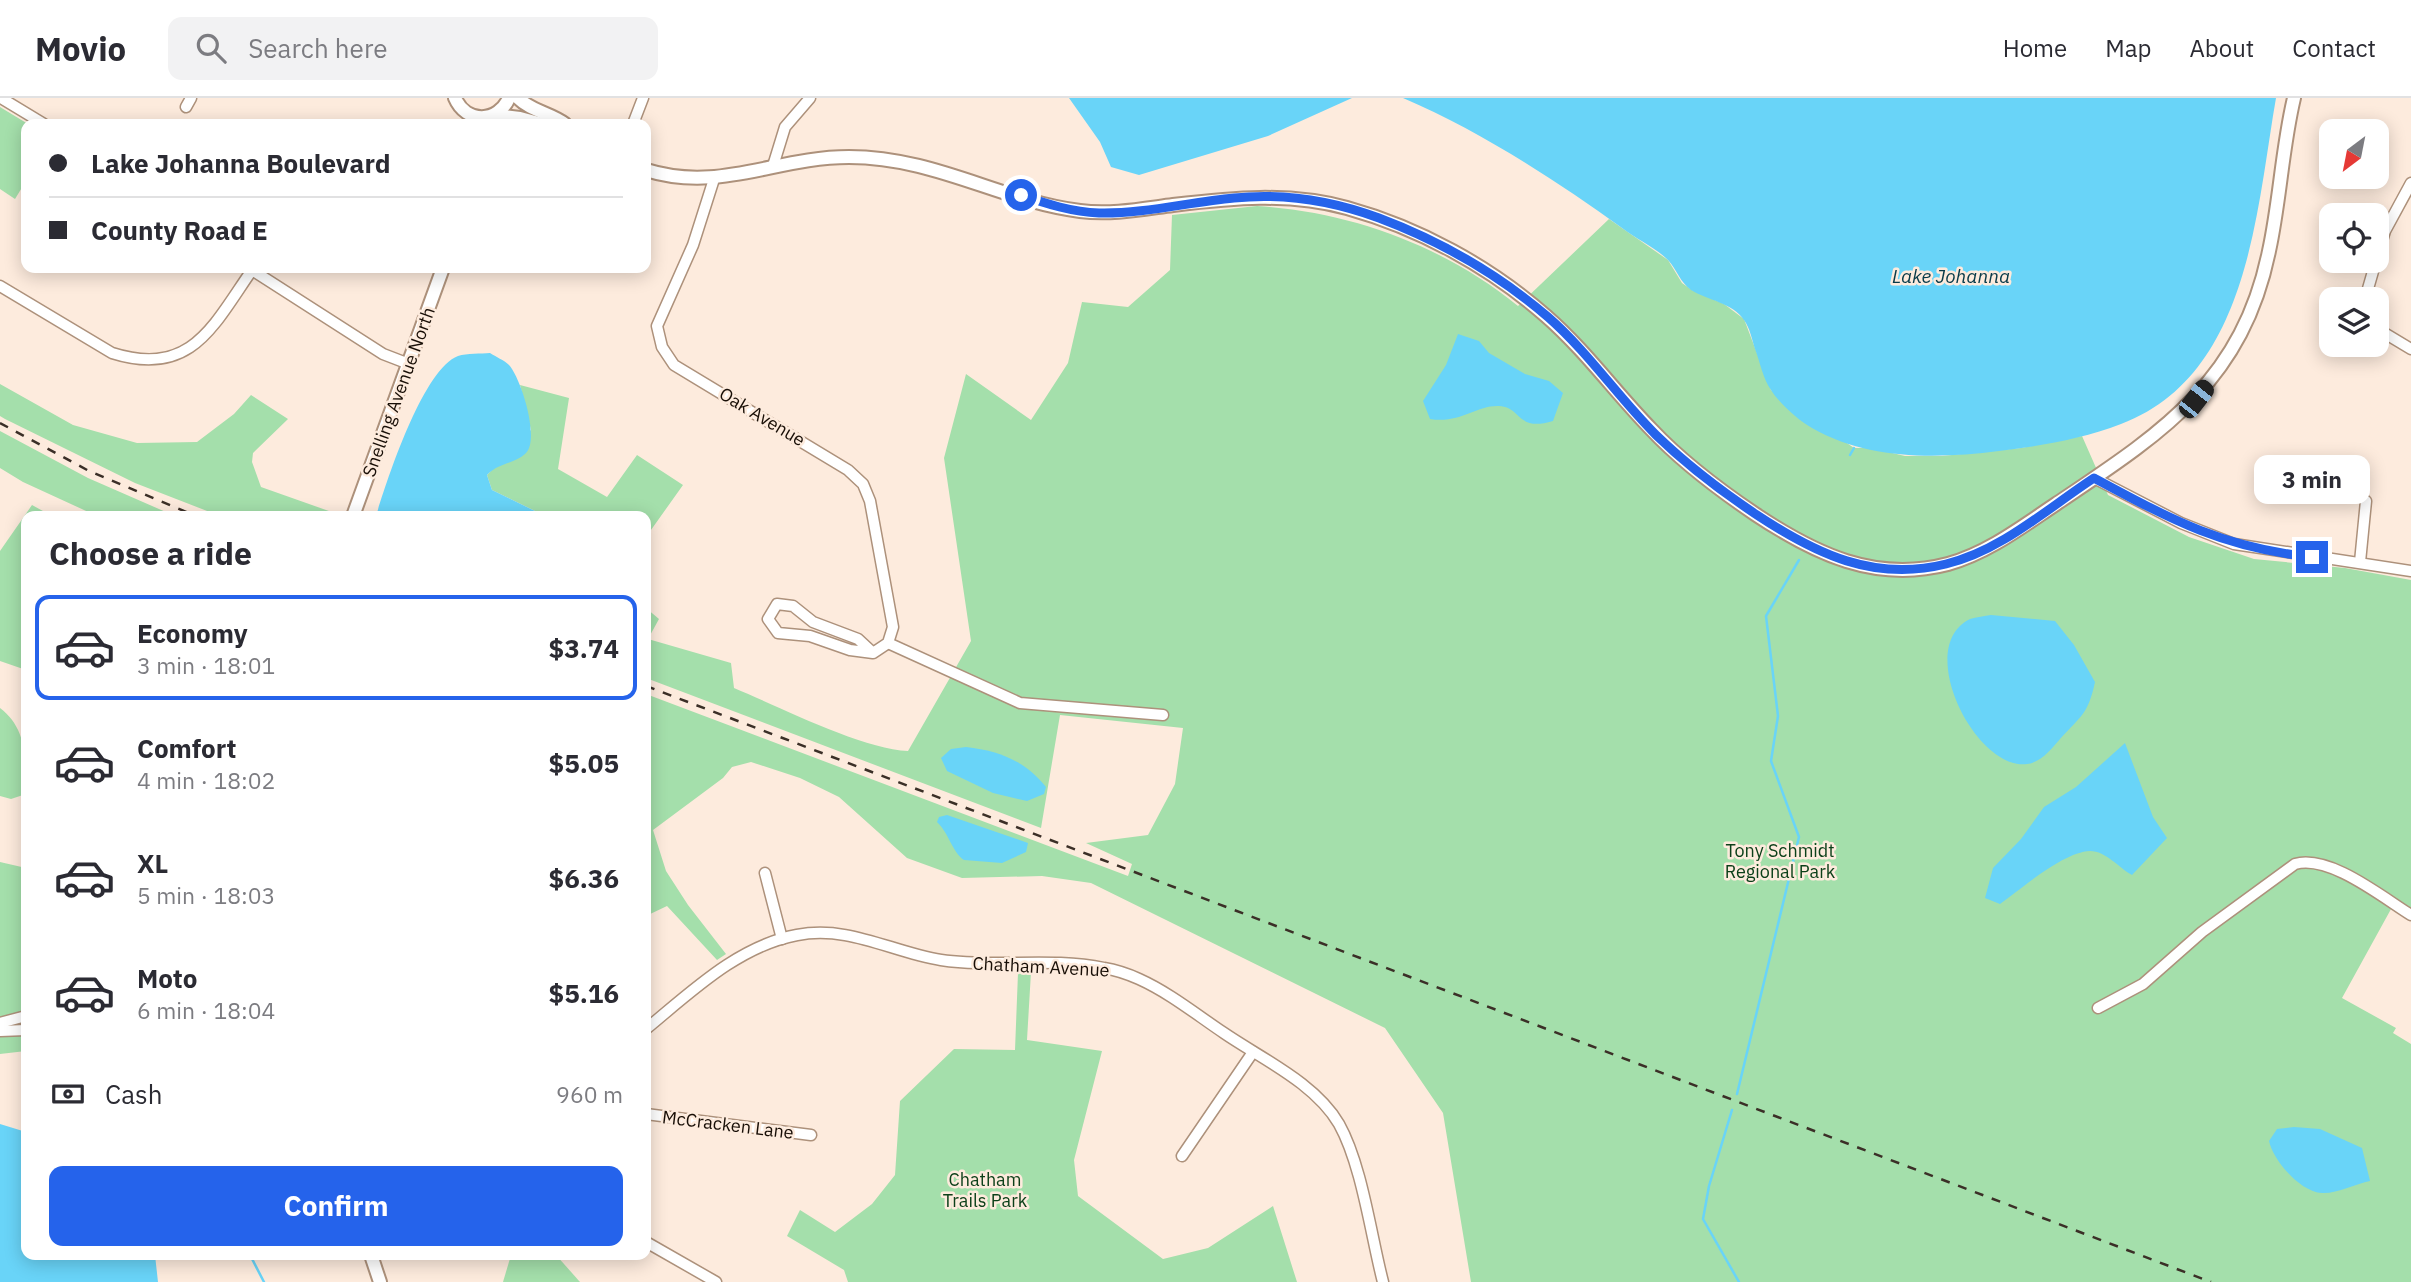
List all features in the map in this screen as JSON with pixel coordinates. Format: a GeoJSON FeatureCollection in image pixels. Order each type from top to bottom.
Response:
{"type":"FeatureCollection","features":[{"type":"Feature","properties":{"kind":"street"},"geometry":{"type":"LineString","coordinates":[[1,98],[36,119]]}},
{"type":"Feature","properties":{"kind":"street"},"geometry":{"type":"LineString","coordinates":[[458,103],[472,116],[490,119],[509,98]]}},
{"type":"Feature","properties":{"kind":"street"},"geometry":{"type":"LineString","coordinates":[[518,98],[529,107],[558,119]]}},
{"type":"Feature","properties":{"kind":"street"},"geometry":{"type":"LineString","coordinates":[[635,119],[643,98]]}},
{"type":"Feature","properties":{"kind":"street"},"geometry":{"type":"LineString","coordinates":[[772,166],[785,127],[810,98]]}},
{"type":"Feature","properties":{"kind":"street"},"geometry":{"type":"LineString","coordinates":[[651,171],[672,177],[714,179],[827,157],[901,161],[1059,207],[1093,212],[1268,196],[1323,202],[1378,218],[1465,258],[1525,299],[1570,338],[1655,434],[1719,489],[1800,543],[1857,566],[1905,570],[1964,559],[2007,537],[2177,418],[2196,399],[2236,338],[2253,305],[2269,252],[2294,98]]}},
{"type":"Feature","properties":{"kind":"street","name":"Oak Avenue"},"geometry":{"type":"LineString","coordinates":[[714,179],[693,245],[657,326],[659,338],[674,365],[848,470],[863,484],[870,501],[892,626],[888,643]]}},
{"type":"Feature","properties":{"kind":"street"},"geometry":{"type":"LineString","coordinates":[[2389,224],[2411,183]]}},
{"type":"Feature","properties":{"kind":"street"},"geometry":{"type":"LineString","coordinates":[[0,286],[112,353],[130,359],[155,359],[188,349],[205,338],[251,273]]}},
{"type":"Feature","properties":{"kind":"street"},"geometry":{"type":"LineString","coordinates":[[255,273],[383,354],[410,364]]}},
{"type":"Feature","properties":{"kind":"street","name":"Snelling Avenue North"},"geometry":{"type":"LineString","coordinates":[[355,511],[441,273]]}},
{"type":"Feature","properties":{"kind":"street"},"geometry":{"type":"LineString","coordinates":[[2389,336],[2411,349]]}},
{"type":"Feature","properties":{"kind":"street"},"geometry":{"type":"LineString","coordinates":[[2094,478],[2181,523],[2234,544],[2259,551],[2360,562],[2411,571]]}},
{"type":"Feature","properties":{"kind":"street"},"geometry":{"type":"LineString","coordinates":[[2360,562],[2366,500]]}},
{"type":"Feature","properties":{"kind":"street"},"geometry":{"type":"LineString","coordinates":[[873,653],[858,639],[813,622],[787,603],[776,604],[769,613],[770,624],[778,633],[810,636],[850,650],[873,653],[888,643],[1020,703],[1163,715]]}},
{"type":"Feature","properties":{"kind":"street"},"geometry":{"type":"LineString","coordinates":[[2098,1008],[2118,1000],[2143,984],[2202,932],[2295,864],[2310,861],[2327,864],[2411,915]]}},
{"type":"Feature","properties":{"kind":"street"},"geometry":{"type":"LineString","coordinates":[[765,873],[782,939]]}},
{"type":"Feature","properties":{"kind":"street","name":"Chatham Avenue"},"geometry":{"type":"LineString","coordinates":[[651,1025],[727,965],[782,939],[839,933],[861,936],[941,960],[1081,965],[1119,972],[1158,989],[1302,1085],[1339,1124],[1351,1153],[1383,1282]]}},
{"type":"Feature","properties":{"kind":"street"},"geometry":{"type":"LineString","coordinates":[[0,1023],[21,1017]]}},
{"type":"Feature","properties":{"kind":"street"},"geometry":{"type":"LineString","coordinates":[[0,1031],[21,1030]]}},
{"type":"Feature","properties":{"kind":"street"},"geometry":{"type":"LineString","coordinates":[[1182,1156],[1253,1052]]}},
{"type":"Feature","properties":{"kind":"street","name":"McCracken Lane"},"geometry":{"type":"LineString","coordinates":[[651,1115],[811,1135]]}},
{"type":"Feature","properties":{"kind":"street"},"geometry":{"type":"LineString","coordinates":[[651,1245],[716,1282]]}},
{"type":"Feature","properties":{"kind":"street"},"geometry":{"type":"LineString","coordinates":[[373,1260],[380,1282]]}},
{"type":"Feature","properties":{"kind":"green space"},"geometry":{"type":"Polygon","coordinates":[[[0,107],[21,120],[21,189],[15,199],[0,189],[0,107]]]}},
{"type":"Feature","properties":{"kind":"green space","name":"Tony Schmidt Regional Park"},"geometry":{"type":"Polygon","coordinates":[[[1257,206],[1362,224],[1428,250],[1459,266],[1518,306],[1609,219],[1668,260],[1682,283],[1724,304],[1744,319],[1771,390],[1854,448],[1871,448],[1905,456],[1942,456],[2021,448],[2082,436],[2108,495],[2189,537],[2254,559],[2345,568],[2411,580],[2411,909],[2396,900],[2342,998],[2396,1028],[2393,1033],[2411,1044],[2411,1282],[1471,1282],[1443,1113],[1385,1028],[1091,883],[1042,876],[962,878],[907,858],[839,797],[800,778],[751,762],[732,767],[723,778],[653,830],[666,871],[726,954],[717,960],[667,906],[651,914],[651,696],[1128,876],[1132,864],[1086,843],[1148,835],[1175,784],[1183,728],[1060,715],[1041,828],[651,680],[651,640],[731,663],[734,688],[797,716],[868,743],[908,751],[971,641],[944,458],[966,374],[1031,420],[1068,363],[1082,302],[1128,307],[1170,270],[1172,215],[1257,206]]]}},
{"type":"Feature","properties":{"kind":"green space"},"geometry":{"type":"Polygon","coordinates":[[[0,384],[73,425],[137,443],[197,442],[234,414],[251,395],[288,419],[253,453],[252,462],[261,487],[329,511],[207,511],[135,483],[0,416],[0,384]]]}},
{"type":"Feature","properties":{"kind":"green space"},"geometry":{"type":"Polygon","coordinates":[[[520,385],[569,398],[558,469],[607,497],[637,455],[683,485],[651,530],[651,511],[535,511],[492,490],[487,475],[531,430],[520,385]]]}},
{"type":"Feature","properties":{"kind":"green space"},"geometry":{"type":"Polygon","coordinates":[[[0,431],[88,478],[164,511],[86,511],[23,482],[0,468],[0,431]]]}},
{"type":"Feature","properties":{"kind":"green space"},"geometry":{"type":"Polygon","coordinates":[[[32,505],[43,511],[28,511],[32,505]]]}},
{"type":"Feature","properties":{"kind":"green space"},"geometry":{"type":"Polygon","coordinates":[[[21,521],[21,668],[0,661],[0,551],[21,521]]]}},
{"type":"Feature","properties":{"kind":"green space","name":"Tony Schmidt Regional Park"},"geometry":{"type":"Polygon","coordinates":[[[651,612],[659,619],[651,634],[651,612]]]}},
{"type":"Feature","properties":{"kind":"green space"},"geometry":{"type":"Polygon","coordinates":[[[0,708],[9,716],[21,736],[21,796],[11,799],[0,796],[0,708]]]}},
{"type":"Feature","properties":{"kind":"green space"},"geometry":{"type":"Polygon","coordinates":[[[0,862],[21,867],[21,1052],[0,1054],[0,862]]]}},
{"type":"Feature","properties":{"kind":"green space","name":"Chatham Trails Park"},"geometry":{"type":"Polygon","coordinates":[[[1031,972],[1027,1040],[1102,1051],[1074,1160],[1078,1196],[1163,1259],[1208,1248],[1273,1206],[1297,1282],[848,1282],[844,1270],[787,1236],[800,1210],[835,1232],[872,1204],[895,1175],[900,1101],[954,1049],[1015,1050],[1018,973],[1031,972]]]}},
{"type":"Feature","properties":{"kind":"green space"},"geometry":{"type":"Polygon","coordinates":[[[510,1260],[560,1260],[580,1282],[503,1282],[510,1260]]]}},
{"type":"Feature","properties":{"kind":"water"},"geometry":{"type":"Polygon","coordinates":[[[1069,98],[1352,98],[1268,136],[1139,175],[1111,167],[1100,142],[1069,98]]]}},
{"type":"Feature","properties":{"kind":"water","name":"Lake Johanna"},"geometry":{"type":"Polygon","coordinates":[[[1403,98],[2276,98],[2252,239],[2239,286],[2221,330],[2196,369],[2164,401],[2106,429],[2030,447],[1975,454],[1927,456],[1903,455],[1856,446],[1834,439],[1807,425],[1784,406],[1768,386],[1749,330],[1739,314],[1691,290],[1663,256],[1543,174],[1460,125],[1403,98]]]}},
{"type":"Feature","properties":{"kind":"water"},"geometry":{"type":"Polygon","coordinates":[[[1458,334],[1479,341],[1489,353],[1525,374],[1549,381],[1563,393],[1553,421],[1532,423],[1512,410],[1499,406],[1483,408],[1450,419],[1430,419],[1423,401],[1446,365],[1458,334]]]}},
{"type":"Feature","properties":{"kind":"water"},"geometry":{"type":"Polygon","coordinates":[[[490,353],[507,363],[524,395],[530,424],[529,447],[525,454],[516,460],[487,475],[492,490],[535,511],[378,511],[408,427],[432,381],[445,365],[458,356],[490,353]]]}},
{"type":"Feature","properties":{"kind":"water"},"geometry":{"type":"Polygon","coordinates":[[[1991,615],[2055,621],[2074,645],[2095,682],[2083,714],[2046,754],[2032,763],[2008,761],[1989,748],[1972,729],[1958,705],[1950,679],[1948,654],[1954,634],[1970,619],[1991,615]]]}},
{"type":"Feature","properties":{"kind":"water"},"geometry":{"type":"Polygon","coordinates":[[[2125,743],[2153,817],[2167,838],[2132,875],[2107,857],[2090,851],[2055,864],[2000,904],[1985,898],[1993,868],[2021,839],[2044,807],[2076,787],[2125,743]]]}},
{"type":"Feature","properties":{"kind":"water"},"geometry":{"type":"Polygon","coordinates":[[[966,747],[1000,754],[1020,764],[1046,787],[1044,794],[1027,801],[993,793],[947,771],[941,758],[951,749],[966,747]]]}},
{"type":"Feature","properties":{"kind":"water"},"geometry":{"type":"Polygon","coordinates":[[[947,815],[1028,843],[1026,852],[1002,863],[964,860],[937,822],[939,817],[947,815]]]}},
{"type":"Feature","properties":{"kind":"water"},"geometry":{"type":"Polygon","coordinates":[[[0,1124],[21,1130],[21,1260],[156,1260],[158,1282],[0,1282],[0,1124]]]}},
{"type":"Feature","properties":{"kind":"water"},"geometry":{"type":"Polygon","coordinates":[[[2277,1129],[2320,1129],[2362,1148],[2370,1181],[2328,1193],[2305,1187],[2282,1166],[2269,1141],[2277,1129]]]}},
{"type":"Feature","properties":{"kind":"waterway"},"geometry":{"type":"LineString","coordinates":[[1850,455],[1854,448]]}},
{"type":"Feature","properties":{"kind":"waterway"},"geometry":{"type":"LineString","coordinates":[[1737,1094],[1799,837],[1771,761],[1778,716],[1766,616],[1799,560]]}},
{"type":"Feature","properties":{"kind":"waterway"},"geometry":{"type":"LineString","coordinates":[[1732,1110],[1709,1186],[1703,1219],[1739,1282]]}},
{"type":"Feature","properties":{"kind":"waterway"},"geometry":{"type":"LineString","coordinates":[[253,1260],[264,1282]]}},
{"type":"Feature","properties":{"kind":"railway"},"geometry":{"type":"LineString","coordinates":[[0,423],[89,471],[184,511]]}},
{"type":"Feature","properties":{"kind":"railway"},"geometry":{"type":"LineString","coordinates":[[651,688],[2211,1282]]}},
{"type":"Feature","properties":{"kind":"route"},"geometry":{"type":"LineString","coordinates":[[1021,195],[1075,211],[1100,213],[1238,197],[1296,198],[1351,209],[1433,241],[1497,278],[1549,318],[1655,434],[1719,489],[1800,543],[1836,560],[1857,566],[1905,570],[1964,559],[2007,537],[2094,478],[2207,535],[2259,551],[2312,557]]}}]}
